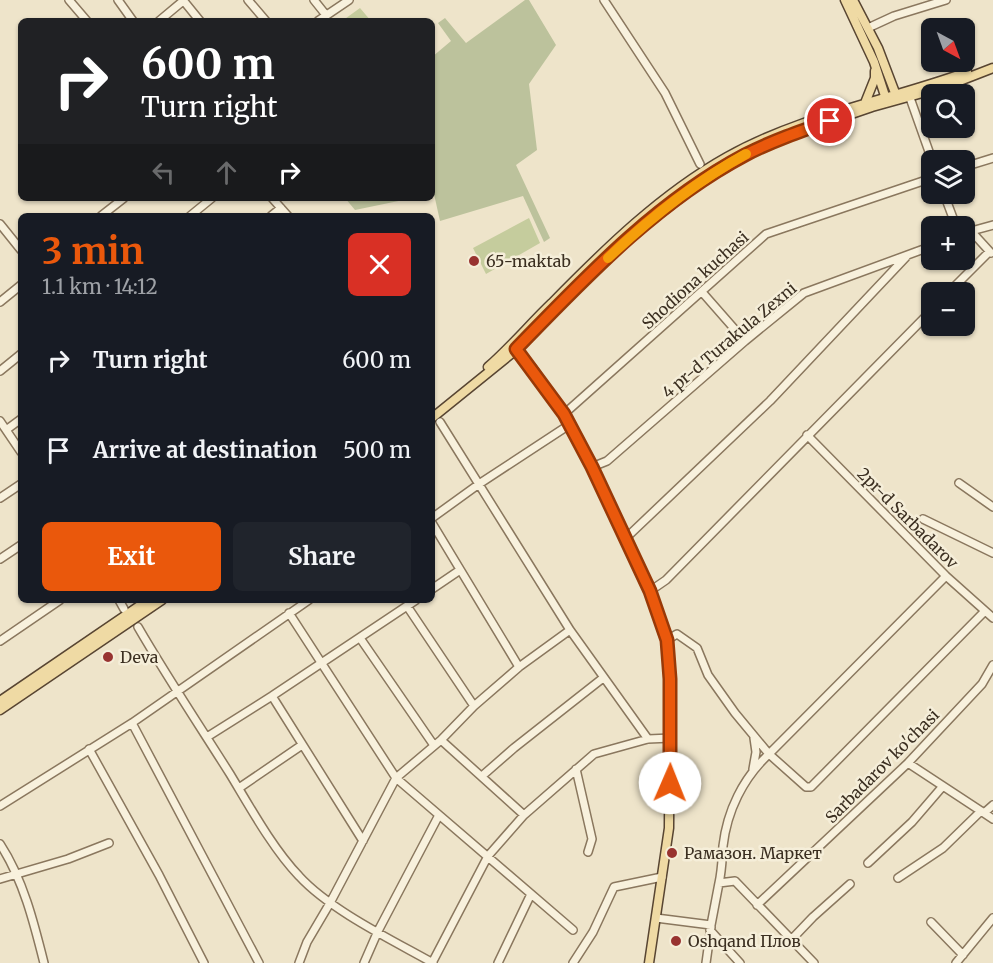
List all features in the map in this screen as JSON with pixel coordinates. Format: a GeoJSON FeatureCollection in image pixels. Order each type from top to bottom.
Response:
{"type":"FeatureCollection","features":[{"type":"Feature","properties":{"kind":"main road"},"geometry":{"type":"LineString","coordinates":[[845,0],[874,62],[886,100]]}},
{"type":"Feature","properties":{"kind":"main road"},"geometry":{"type":"LineString","coordinates":[[853,0],[868,28],[897,97]]}},
{"type":"Feature","properties":{"kind":"main road"},"geometry":{"type":"LineString","coordinates":[[865,103],[875,78],[874,62]]}},
{"type":"Feature","properties":{"kind":"main road"},"geometry":{"type":"LineString","coordinates":[[436,420],[475,386],[631,236],[714,172],[776,140],[993,62]]}},
{"type":"Feature","properties":{"kind":"main road"},"geometry":{"type":"LineString","coordinates":[[897,97],[910,98],[993,68]]}},
{"type":"Feature","properties":{"kind":"main road"},"geometry":{"type":"LineString","coordinates":[[435,409],[514,347],[552,303],[626,231],[710,168],[740,150],[771,136],[865,103],[886,100]]}},
{"type":"Feature","properties":{"kind":"main road"},"geometry":{"type":"LineString","coordinates":[[514,347],[564,414],[592,467],[650,591],[667,640],[670,679],[669,828],[649,963]]}},
{"type":"Feature","properties":{"kind":"main road"},"geometry":{"type":"LineString","coordinates":[[0,701],[144,603]]}},
{"type":"Feature","properties":{"kind":"main road"},"geometry":{"type":"LineString","coordinates":[[0,710],[158,603]]}},
{"type":"Feature","properties":{"kind":"street"},"geometry":{"type":"LineString","coordinates":[[69,0],[84,18]]}},
{"type":"Feature","properties":{"kind":"street"},"geometry":{"type":"LineString","coordinates":[[118,0],[132,18]]}},
{"type":"Feature","properties":{"kind":"street"},"geometry":{"type":"LineString","coordinates":[[162,18],[183,0],[198,18]]}},
{"type":"Feature","properties":{"kind":"street"},"geometry":{"type":"LineString","coordinates":[[248,0],[263,18]]}},
{"type":"Feature","properties":{"kind":"street"},"geometry":{"type":"LineString","coordinates":[[314,0],[326,15]]}},
{"type":"Feature","properties":{"kind":"street"},"geometry":{"type":"LineString","coordinates":[[322,18],[349,0]]}},
{"type":"Feature","properties":{"kind":"street"},"geometry":{"type":"LineString","coordinates":[[604,0],[665,93],[700,164]]}},
{"type":"Feature","properties":{"kind":"street"},"geometry":{"type":"LineString","coordinates":[[868,28],[894,16],[942,1]]}},
{"type":"Feature","properties":{"kind":"street"},"geometry":{"type":"LineString","coordinates":[[910,98],[928,150]]}},
{"type":"Feature","properties":{"kind":"street"},"geometry":{"type":"LineString","coordinates":[[975,164],[993,158]]}},
{"type":"Feature","properties":{"kind":"street","name":"Shodiona kuchasi"},"geometry":{"type":"LineString","coordinates":[[564,414],[766,234],[921,182]]}},
{"type":"Feature","properties":{"kind":"street"},"geometry":{"type":"LineString","coordinates":[[105,213],[120,201]]}},
{"type":"Feature","properties":{"kind":"street"},"geometry":{"type":"LineString","coordinates":[[194,213],[208,201]]}},
{"type":"Feature","properties":{"kind":"street"},"geometry":{"type":"LineString","coordinates":[[275,201],[285,213]]}},
{"type":"Feature","properties":{"kind":"street"},"geometry":{"type":"LineString","coordinates":[[275,213],[281,208]]}},
{"type":"Feature","properties":{"kind":"street"},"geometry":{"type":"LineString","coordinates":[[0,224],[18,246]]}},
{"type":"Feature","properties":{"kind":"street"},"geometry":{"type":"LineString","coordinates":[[975,230],[993,225]]}},
{"type":"Feature","properties":{"kind":"street"},"geometry":{"type":"LineString","coordinates":[[960,282],[991,253],[975,238]]}},
{"type":"Feature","properties":{"kind":"street","name":"4 pr-d Turakula Zexni"},"geometry":{"type":"LineString","coordinates":[[592,467],[607,461],[804,293],[921,250]]}},
{"type":"Feature","properties":{"kind":"street"},"geometry":{"type":"LineString","coordinates":[[626,538],[770,401],[908,255]]}},
{"type":"Feature","properties":{"kind":"street"},"geometry":{"type":"LineString","coordinates":[[0,302],[18,287]]}},
{"type":"Feature","properties":{"kind":"street"},"geometry":{"type":"LineString","coordinates":[[702,292],[745,341]]}},
{"type":"Feature","properties":{"kind":"street"},"geometry":{"type":"LineString","coordinates":[[650,591],[666,580],[921,321]]}},
{"type":"Feature","properties":{"kind":"street"},"geometry":{"type":"LineString","coordinates":[[0,371],[18,356]]}},
{"type":"Feature","properties":{"kind":"street"},"geometry":{"type":"LineString","coordinates":[[436,420],[479,484],[570,630],[648,739]]}},
{"type":"Feature","properties":{"kind":"street"},"geometry":{"type":"LineString","coordinates":[[0,421],[18,448]]}},
{"type":"Feature","properties":{"kind":"street"},"geometry":{"type":"LineString","coordinates":[[6,430],[18,421]]}},
{"type":"Feature","properties":{"kind":"street"},"geometry":{"type":"LineString","coordinates":[[435,516],[569,424]]}},
{"type":"Feature","properties":{"kind":"street","name":"2pr-d Sarbadarov"},"geometry":{"type":"LineString","coordinates":[[807,435],[946,576],[993,618]]}},
{"type":"Feature","properties":{"kind":"street"},"geometry":{"type":"LineString","coordinates":[[959,483],[993,507]]}},
{"type":"Feature","properties":{"kind":"street"},"geometry":{"type":"LineString","coordinates":[[0,498],[18,486]]}},
{"type":"Feature","properties":{"kind":"street"},"geometry":{"type":"LineString","coordinates":[[923,519],[993,554]]}},
{"type":"Feature","properties":{"kind":"street"},"geometry":{"type":"LineString","coordinates":[[435,528],[519,667]]}},
{"type":"Feature","properties":{"kind":"street"},"geometry":{"type":"LineString","coordinates":[[0,560],[18,547]]}},
{"type":"Feature","properties":{"kind":"street"},"geometry":{"type":"LineString","coordinates":[[435,587],[460,570]]}},
{"type":"Feature","properties":{"kind":"street"},"geometry":{"type":"LineString","coordinates":[[706,963],[723,870],[723,845],[730,810],[752,771],[946,576]]}},
{"type":"Feature","properties":{"kind":"street"},"geometry":{"type":"LineString","coordinates":[[0,641],[56,603]]}},
{"type":"Feature","properties":{"kind":"street"},"geometry":{"type":"LineString","coordinates":[[121,603],[124,609]]}},
{"type":"Feature","properties":{"kind":"street"},"geometry":{"type":"LineString","coordinates":[[0,806],[132,723],[305,603]]}},
{"type":"Feature","properties":{"kind":"street"},"geometry":{"type":"LineString","coordinates":[[207,737],[412,603]]}},
{"type":"Feature","properties":{"kind":"street"},"geometry":{"type":"LineString","coordinates":[[407,606],[474,706]]}},
{"type":"Feature","properties":{"kind":"street"},"geometry":{"type":"LineString","coordinates":[[667,640],[677,634],[698,648],[708,675],[754,736],[769,754],[806,787],[811,787],[984,612]]}},
{"type":"Feature","properties":{"kind":"street"},"geometry":{"type":"LineString","coordinates":[[289,614],[396,778],[573,930]]}},
{"type":"Feature","properties":{"kind":"street"},"geometry":{"type":"LineString","coordinates":[[138,627],[176,691],[282,855],[299,877],[330,903],[432,963],[488,856],[524,815],[594,754],[648,739],[670,738]]}},
{"type":"Feature","properties":{"kind":"street"},"geometry":{"type":"LineString","coordinates":[[299,963],[396,778],[433,744],[441,740],[474,706],[519,667],[570,630]]}},
{"type":"Feature","properties":{"kind":"street"},"geometry":{"type":"LineString","coordinates":[[360,638],[433,744]]}},
{"type":"Feature","properties":{"kind":"street","name":"Sarbadarov ko'chasi"},"geometry":{"type":"LineString","coordinates":[[757,905],[908,763],[982,684],[993,665]]}},
{"type":"Feature","properties":{"kind":"street"},"geometry":{"type":"LineString","coordinates":[[986,677],[993,683]]}},
{"type":"Feature","properties":{"kind":"street"},"geometry":{"type":"LineString","coordinates":[[482,776],[603,678]]}},
{"type":"Feature","properties":{"kind":"street"},"geometry":{"type":"LineString","coordinates":[[272,696],[363,841]]}},
{"type":"Feature","properties":{"kind":"street"},"geometry":{"type":"LineString","coordinates":[[132,723],[260,963]]}},
{"type":"Feature","properties":{"kind":"street"},"geometry":{"type":"LineString","coordinates":[[752,771],[756,752],[754,736]]}},
{"type":"Feature","properties":{"kind":"street"},"geometry":{"type":"LineString","coordinates":[[441,740],[524,815]]}},
{"type":"Feature","properties":{"kind":"street"},"geometry":{"type":"LineString","coordinates":[[239,788],[302,745]]}},
{"type":"Feature","properties":{"kind":"street"},"geometry":{"type":"LineString","coordinates":[[89,750],[159,875],[204,963]]}},
{"type":"Feature","properties":{"kind":"street"},"geometry":{"type":"LineString","coordinates":[[908,763],[993,819]]}},
{"type":"Feature","properties":{"kind":"street"},"geometry":{"type":"LineString","coordinates":[[576,770],[592,839],[588,852]]}},
{"type":"Feature","properties":{"kind":"street"},"geometry":{"type":"LineString","coordinates":[[868,862],[912,822],[943,786]]}},
{"type":"Feature","properties":{"kind":"street"},"geometry":{"type":"LineString","coordinates":[[898,878],[943,848],[982,812],[993,805]]}},
{"type":"Feature","properties":{"kind":"street"},"geometry":{"type":"LineString","coordinates":[[364,963],[378,931],[439,815]]}},
{"type":"Feature","properties":{"kind":"street"},"geometry":{"type":"LineString","coordinates":[[0,879],[68,859],[110,843]]}},
{"type":"Feature","properties":{"kind":"street"},"geometry":{"type":"LineString","coordinates":[[0,844],[12,863],[44,963]]}},
{"type":"Feature","properties":{"kind":"street"},"geometry":{"type":"LineString","coordinates":[[573,963],[593,932],[614,887],[662,877]]}},
{"type":"Feature","properties":{"kind":"street"},"geometry":{"type":"LineString","coordinates":[[719,883],[735,881],[814,963]]}},
{"type":"Feature","properties":{"kind":"street"},"geometry":{"type":"LineString","coordinates":[[791,940],[849,884]]}},
{"type":"Feature","properties":{"kind":"street"},"geometry":{"type":"LineString","coordinates":[[498,963],[531,894]]}},
{"type":"Feature","properties":{"kind":"street"},"geometry":{"type":"LineString","coordinates":[[656,918],[711,927],[740,963]]}},
{"type":"Feature","properties":{"kind":"street"},"geometry":{"type":"LineString","coordinates":[[956,963],[993,918]]}},
{"type":"Feature","properties":{"kind":"street"},"geometry":{"type":"LineString","coordinates":[[931,922],[963,955]]}},
{"type":"Feature","properties":{"kind":"green space"},"geometry":{"type":"Polygon","coordinates":[[[525,0],[529,0],[556,45],[529,84],[537,150],[516,165],[550,238],[544,242],[523,196],[440,221],[435,198],[435,54],[451,41],[438,23],[445,18],[466,43],[525,0]]]}},
{"type":"Feature","properties":{"kind":"green space"},"geometry":{"type":"Polygon","coordinates":[[[360,8],[368,18],[346,18],[360,8]]]}},
{"type":"Feature","properties":{"kind":"green space"},"geometry":{"type":"Polygon","coordinates":[[[348,201],[398,201],[355,210],[348,201]]]}},
{"type":"Feature","properties":{"kind":"green space"},"geometry":{"type":"Polygon","coordinates":[[[529,218],[540,243],[486,274],[473,248],[529,218]]]}},
{"type":"Feature","properties":{"kind":"slow traffic"},"geometry":{"type":"LineString","coordinates":[[608,258],[671,203],[714,172],[746,154]]}},
{"type":"Feature","properties":{"kind":"place","name":"65-maktab"},"geometry":{"type":"Point","coordinates":[474,261]}},
{"type":"Feature","properties":{"kind":"place","name":"Deva"},"geometry":{"type":"Point","coordinates":[108,657]}},
{"type":"Feature","properties":{"kind":"place","name":"Рамазон. Маркет"},"geometry":{"type":"Point","coordinates":[672,853]}},
{"type":"Feature","properties":{"kind":"place","name":"Oshqand Плов"},"geometry":{"type":"Point","coordinates":[676,941]}},
{"type":"Feature","properties":{"kind":"route"},"geometry":{"type":"LineString","coordinates":[[670,783],[670,679],[667,640],[650,591],[592,467],[564,414],[516,349],[631,236],[714,172],[776,140],[830,121]]}}]}
